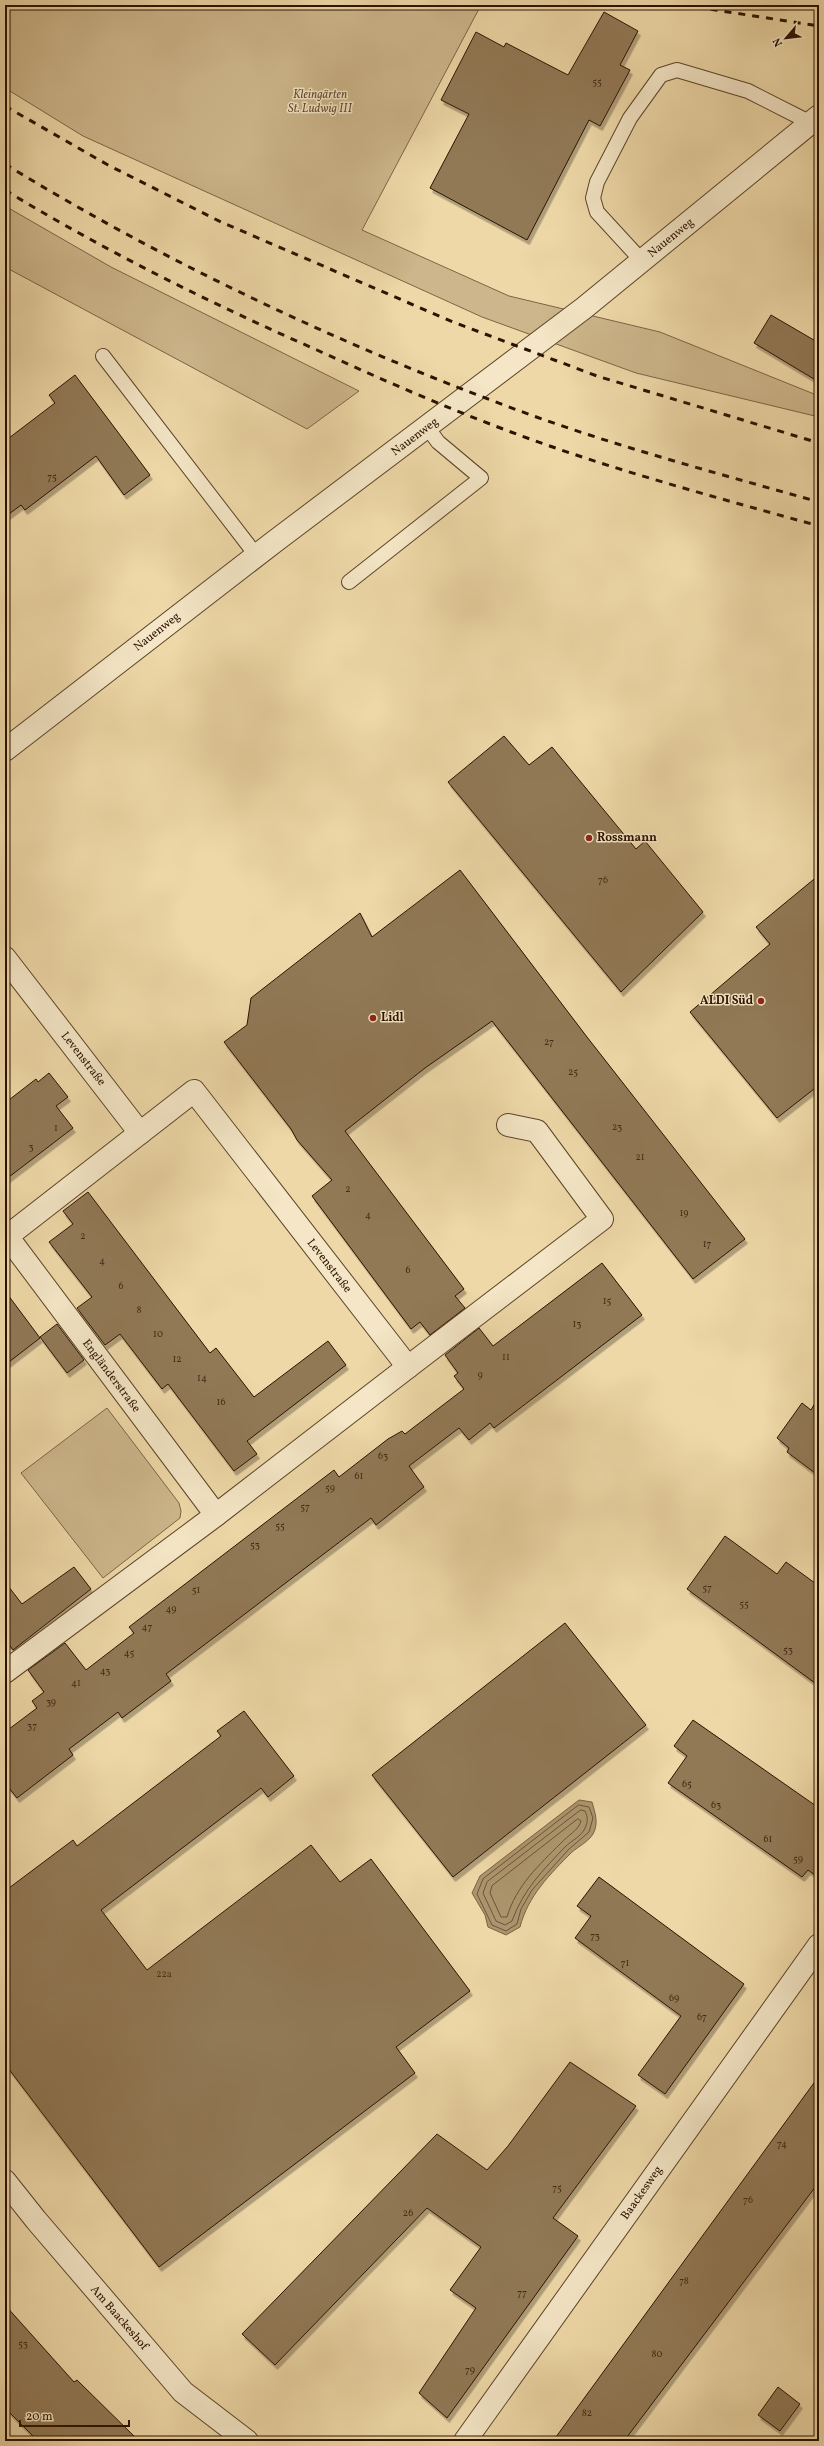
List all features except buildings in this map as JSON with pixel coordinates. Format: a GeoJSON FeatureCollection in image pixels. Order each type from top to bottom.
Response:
{"type":"FeatureCollection","features":[{"type":"Feature","properties":{"kind":"street","name":"Nauenweg"},"geometry":{"type":"LineString","coordinates":[[5,750],[256,555],[427,427],[642,261],[815,119]]}},
{"type":"Feature","properties":{"kind":"street","name":"Levenstraße"},"geometry":{"type":"LineString","coordinates":[[5,958],[140,1133],[194,1091],[408,1367]]}},
{"type":"Feature","properties":{"kind":"street"},"geometry":{"type":"LineString","coordinates":[[5,1672],[216,1515],[602,1219],[537,1131],[508,1125]]}},
{"type":"Feature","properties":{"kind":"street","name":"Engländerstraße"},"geometry":{"type":"LineString","coordinates":[[140,1133],[6,1237],[216,1515]]}},
{"type":"Feature","properties":{"kind":"street","name":"Baackesweg"},"geometry":{"type":"LineString","coordinates":[[465,2441],[819,1945]]}},
{"type":"Feature","properties":{"kind":"street","name":"Am Baackeshof"},"geometry":{"type":"LineString","coordinates":[[5,2180],[36,2220],[183,2392],[247,2441]]}},
{"type":"Feature","properties":{"kind":"lane"},"geometry":{"type":"LineString","coordinates":[[642,261],[597,212],[593,198],[597,182],[630,118],[661,75],[677,70],[748,91],[815,119]]}},
{"type":"Feature","properties":{"kind":"lane"},"geometry":{"type":"LineString","coordinates":[[103,356],[256,555]]}},
{"type":"Feature","properties":{"kind":"lane"},"geometry":{"type":"LineString","coordinates":[[349,582],[481,478],[438,442],[427,427]]}},
{"type":"Feature","properties":{"kind":"green space","name":"Kleingärten St. Ludwig III"},"geometry":{"type":"Polygon","coordinates":[[[5,5],[481,5],[362,230],[509,296],[660,332],[819,396],[819,417],[636,373],[482,317],[83,136],[5,88],[5,5]]]}},
{"type":"Feature","properties":{"kind":"green space"},"geometry":{"type":"Polygon","coordinates":[[[5,206],[111,267],[359,391],[307,429],[5,267],[5,206]]]}},
{"type":"Feature","properties":{"kind":"green space"},"geometry":{"type":"Polygon","coordinates":[[[107,1408],[179,1503],[181,1511],[180,1518],[103,1578],[21,1473],[107,1408]]]}},
{"type":"Feature","properties":{"kind":"water"},"geometry":{"type":"Polygon","coordinates":[[[579,1800],[592,1802],[596,1826],[591,1837],[572,1852],[541,1886],[528,1905],[520,1927],[506,1935],[488,1927],[485,1915],[472,1893],[480,1876],[579,1800]]]}},
{"type":"Feature","properties":{"kind":"railway"},"geometry":{"type":"LineString","coordinates":[[683,5],[819,26]]}},
{"type":"Feature","properties":{"kind":"railway"},"geometry":{"type":"LineString","coordinates":[[5,106],[108,165],[221,222],[453,322],[597,376],[819,443]]}},
{"type":"Feature","properties":{"kind":"railway"},"geometry":{"type":"LineString","coordinates":[[5,164],[68,202],[199,272],[267,305],[404,366],[576,431],[680,463],[819,502]]}},
{"type":"Feature","properties":{"kind":"railway"},"geometry":{"type":"LineString","coordinates":[[5,190],[119,255],[198,295],[343,362],[449,408],[530,439],[601,463],[819,526]]}},
{"type":"Feature","properties":{"kind":"place","name":"Rossmann"},"geometry":{"type":"Point","coordinates":[589,838]}},
{"type":"Feature","properties":{"kind":"place","name":"ALDI Süd"},"geometry":{"type":"Point","coordinates":[761,1001]}},
{"type":"Feature","properties":{"kind":"place","name":"Lidl"},"geometry":{"type":"Point","coordinates":[373,1018]}}]}
